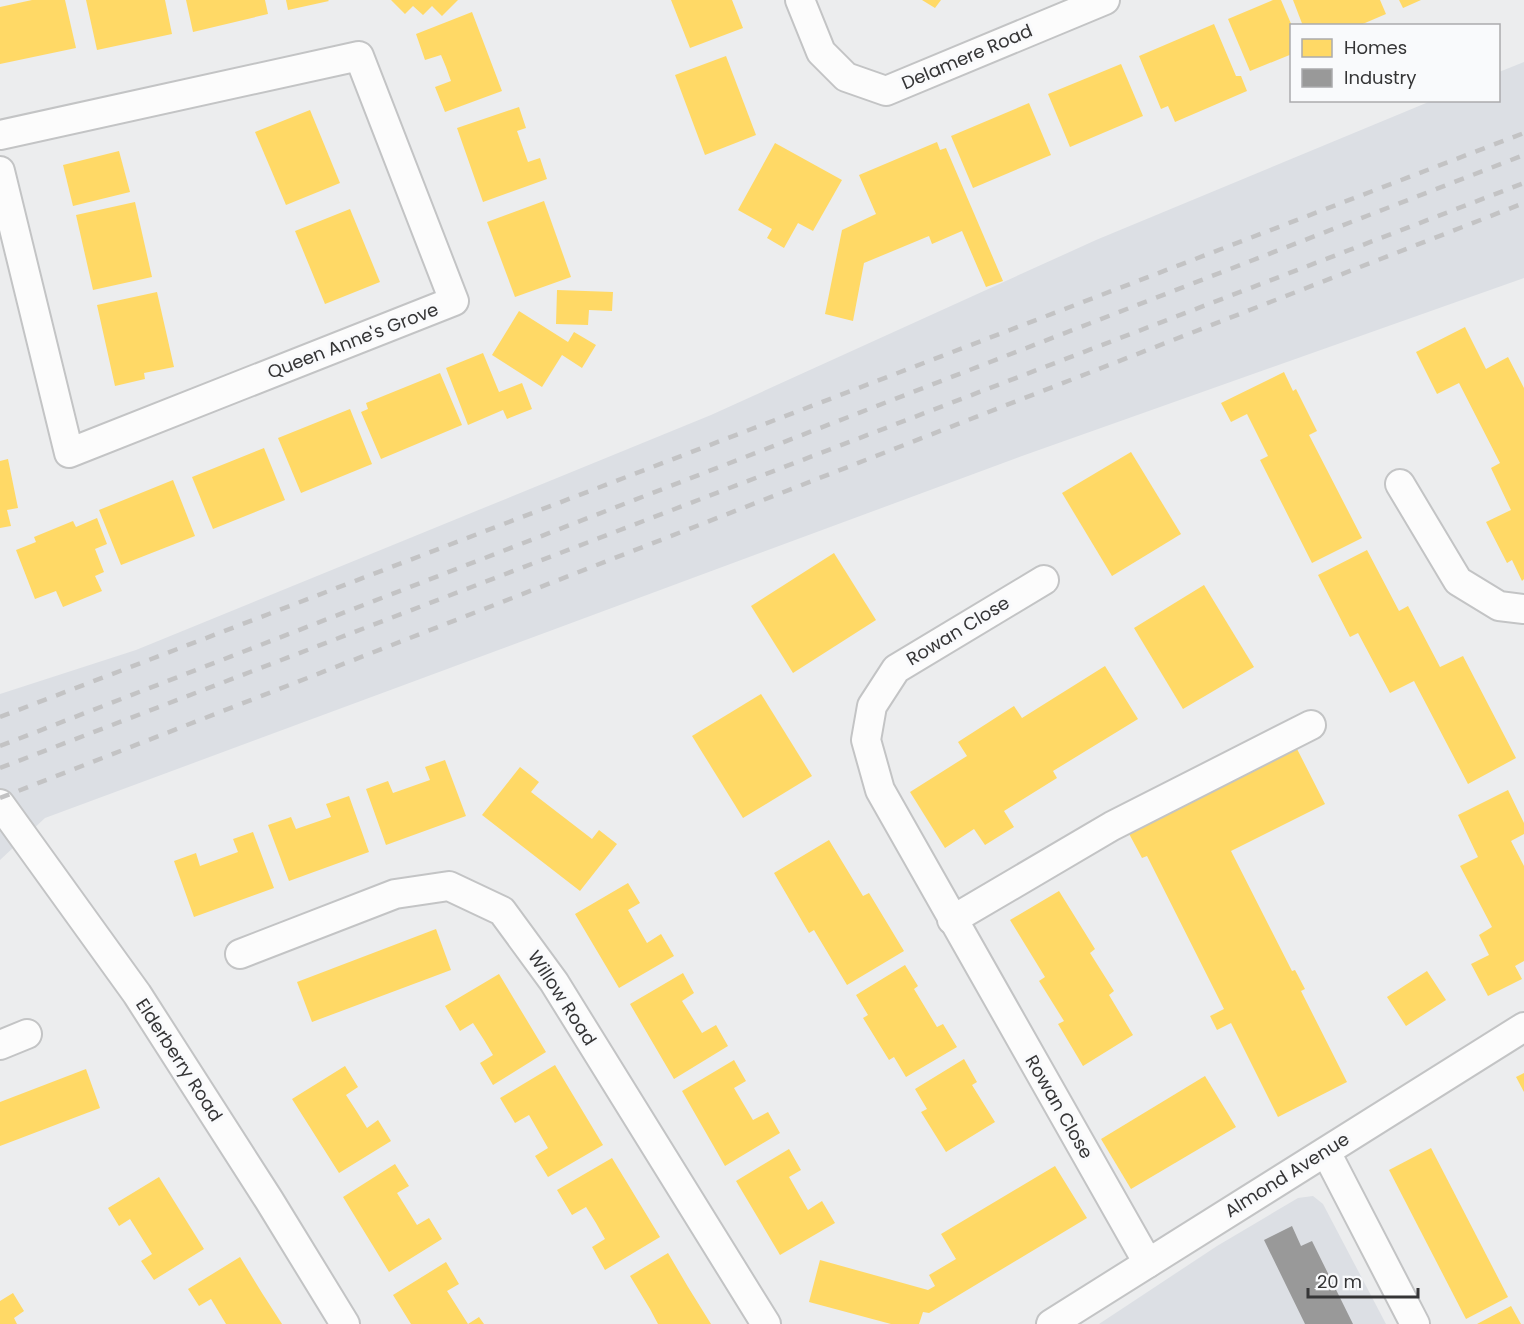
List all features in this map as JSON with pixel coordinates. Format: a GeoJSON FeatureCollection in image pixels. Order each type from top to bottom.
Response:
{"type":"FeatureCollection","features":[{"type":"Feature","properties":{"kind":"street","name":"Delamere Road"},"geometry":{"type":"LineString","coordinates":[[800,0],[820,52],[846,77],[886,91],[1105,0]]}},
{"type":"Feature","properties":{"kind":"street","name":"Queen Anne's Grove"},"geometry":{"type":"LineString","coordinates":[[0,135],[359,56],[454,301],[69,453],[0,171]]}},
{"type":"Feature","properties":{"kind":"street"},"geometry":{"type":"LineString","coordinates":[[1400,484],[1458,581],[1499,606],[1524,609]]}},
{"type":"Feature","properties":{"kind":"street","name":"Rowan Close"},"geometry":{"type":"LineString","coordinates":[[1044,580],[896,669],[872,705],[866,740],[880,790],[1148,1263]]}},
{"type":"Feature","properties":{"kind":"street"},"geometry":{"type":"LineString","coordinates":[[952,920],[1112,826],[1311,725]]}},
{"type":"Feature","properties":{"kind":"street","name":"Elderberry Road"},"geometry":{"type":"LineString","coordinates":[[0,804],[137,994],[269,1200],[345,1324]]}},
{"type":"Feature","properties":{"kind":"street","name":"Willow Road"},"geometry":{"type":"LineString","coordinates":[[240,954],[395,894],[449,886],[502,911],[554,982],[765,1324]]}},
{"type":"Feature","properties":{"kind":"street","name":"Almond Avenue"},"geometry":{"type":"LineString","coordinates":[[1051,1324],[1524,1027]]}},
{"type":"Feature","properties":{"kind":"street"},"geometry":{"type":"LineString","coordinates":[[0,1045],[27,1034]]}},
{"type":"Feature","properties":{"kind":"street"},"geometry":{"type":"LineString","coordinates":[[1326,1152],[1414,1324]]}},
{"type":"Feature","properties":{"kind":"shaded area"},"geometry":{"type":"Polygon","coordinates":[[[1524,62],[1524,278],[1022,456],[45,818],[0,860],[0,694],[136,650],[711,415],[1096,240],[1429,102],[1500,102],[1500,72],[1524,62]]]}},
{"type":"Feature","properties":{"kind":"shaded area"},"geometry":{"type":"Polygon","coordinates":[[[1313,1196],[1323,1204],[1386,1324],[1099,1324],[1217,1246],[1298,1198],[1313,1196]]]}},
{"type":"Feature","properties":{"kind":"building: Homes"},"geometry":{"type":"Polygon","coordinates":[[[32,0],[65,0],[76,48],[0,64],[0,7],[32,0]]]}},
{"type":"Feature","properties":{"kind":"building: Homes"},"geometry":{"type":"Polygon","coordinates":[[[86,0],[165,0],[172,34],[97,50],[86,0]]]}},
{"type":"Feature","properties":{"kind":"building: Homes"},"geometry":{"type":"Polygon","coordinates":[[[186,0],[265,0],[268,14],[193,32],[186,0]]]}},
{"type":"Feature","properties":{"kind":"building: Homes"},"geometry":{"type":"Polygon","coordinates":[[[286,0],[328,0],[329,1],[288,10],[286,0]]]}},
{"type":"Feature","properties":{"kind":"building: Homes"},"geometry":{"type":"Polygon","coordinates":[[[391,0],[458,0],[442,16],[432,6],[423,15],[413,6],[405,14],[391,0]]]}},
{"type":"Feature","properties":{"kind":"building: Homes"},"geometry":{"type":"Polygon","coordinates":[[[671,0],[732,0],[743,28],[690,48],[671,0]]]}},
{"type":"Feature","properties":{"kind":"building: Homes"},"geometry":{"type":"Polygon","coordinates":[[[922,0],[941,0],[935,8],[922,0]]]}},
{"type":"Feature","properties":{"kind":"building: Homes"},"geometry":{"type":"Polygon","coordinates":[[[1273,0],[1281,0],[1291,24],[1290,55],[1250,71],[1228,19],[1273,0]]]}},
{"type":"Feature","properties":{"kind":"building: Homes"},"geometry":{"type":"Polygon","coordinates":[[[1293,0],[1380,0],[1386,14],[1363,24],[1302,24],[1293,0]]]}},
{"type":"Feature","properties":{"kind":"building: Homes"},"geometry":{"type":"Polygon","coordinates":[[[1399,0],[1421,0],[1403,8],[1399,0]]]}},
{"type":"Feature","properties":{"kind":"building: Homes"},"geometry":{"type":"Polygon","coordinates":[[[472,12],[502,91],[445,112],[435,87],[451,81],[446,67],[441,55],[425,60],[416,34],[472,12]]]}},
{"type":"Feature","properties":{"kind":"building: Homes"},"geometry":{"type":"Polygon","coordinates":[[[1214,24],[1236,76],[1241,76],[1247,91],[1175,122],[1168,106],[1161,109],[1139,56],[1214,24]]]}},
{"type":"Feature","properties":{"kind":"building: Homes"},"geometry":{"type":"Polygon","coordinates":[[[726,56],[756,135],[705,155],[675,75],[726,56]]]}},
{"type":"Feature","properties":{"kind":"building: Homes"},"geometry":{"type":"Polygon","coordinates":[[[1121,64],[1143,116],[1070,147],[1048,94],[1121,64]]]}},
{"type":"Feature","properties":{"kind":"building: Homes"},"geometry":{"type":"Polygon","coordinates":[[[1029,103],[1051,155],[973,188],[951,136],[1029,103]]]}},
{"type":"Feature","properties":{"kind":"building: Homes"},"geometry":{"type":"Polygon","coordinates":[[[519,107],[526,128],[517,131],[528,162],[540,158],[547,179],[483,202],[457,128],[519,107]]]}},
{"type":"Feature","properties":{"kind":"building: Homes"},"geometry":{"type":"Polygon","coordinates":[[[310,110],[340,183],[286,205],[255,132],[310,110]]]}},
{"type":"Feature","properties":{"kind":"building: Homes"},"geometry":{"type":"Polygon","coordinates":[[[937,142],[940,150],[946,148],[1003,281],[986,287],[962,231],[932,244],[929,236],[864,263],[853,321],[825,314],[842,230],[876,214],[859,175],[937,142]]]}},
{"type":"Feature","properties":{"kind":"building: Homes"},"geometry":{"type":"Polygon","coordinates":[[[775,143],[842,180],[813,231],[798,223],[784,248],[767,238],[772,229],[738,210],[775,143]]]}},
{"type":"Feature","properties":{"kind":"building: Homes"},"geometry":{"type":"Polygon","coordinates":[[[119,151],[130,192],[73,206],[63,165],[119,151]]]}},
{"type":"Feature","properties":{"kind":"building: Homes"},"geometry":{"type":"Polygon","coordinates":[[[544,201],[571,277],[515,297],[487,222],[544,201]]]}},
{"type":"Feature","properties":{"kind":"building: Homes"},"geometry":{"type":"Polygon","coordinates":[[[135,202],[152,277],[93,290],[76,215],[135,202]]]}},
{"type":"Feature","properties":{"kind":"building: Homes"},"geometry":{"type":"Polygon","coordinates":[[[350,209],[380,282],[325,304],[295,231],[350,209]]]}},
{"type":"Feature","properties":{"kind":"building: Homes"},"geometry":{"type":"Polygon","coordinates":[[[557,290],[613,292],[612,311],[589,310],[588,325],[556,324],[557,290]]]}},
{"type":"Feature","properties":{"kind":"building: Homes"},"geometry":{"type":"Polygon","coordinates":[[[157,292],[174,367],[144,373],[145,379],[115,386],[97,305],[157,292]]]}},
{"type":"Feature","properties":{"kind":"building: Homes"},"geometry":{"type":"Polygon","coordinates":[[[519,311],[568,342],[574,332],[596,345],[582,368],[562,355],[542,387],[492,355],[519,311]]]}},
{"type":"Feature","properties":{"kind":"building: Homes"},"geometry":{"type":"Polygon","coordinates":[[[1465,327],[1486,369],[1508,357],[1524,388],[1524,579],[1522,581],[1512,560],[1507,563],[1486,522],[1511,510],[1491,468],[1500,463],[1459,383],[1437,394],[1416,352],[1465,327]]]}},
{"type":"Feature","properties":{"kind":"building: Homes"},"geometry":{"type":"Polygon","coordinates":[[[483,353],[499,392],[522,383],[532,409],[507,419],[503,410],[468,425],[446,368],[483,353]]]}},
{"type":"Feature","properties":{"kind":"building: Homes"},"geometry":{"type":"Polygon","coordinates":[[[1284,372],[1293,391],[1296,389],[1317,431],[1309,435],[1362,538],[1312,563],[1260,460],[1268,456],[1247,414],[1231,422],[1221,403],[1284,372]]]}},
{"type":"Feature","properties":{"kind":"building: Homes"},"geometry":{"type":"Polygon","coordinates":[[[440,373],[462,425],[381,459],[361,412],[368,409],[366,403],[440,373]]]}},
{"type":"Feature","properties":{"kind":"building: Homes"},"geometry":{"type":"Polygon","coordinates":[[[350,409],[372,464],[301,493],[278,438],[350,409]]]}},
{"type":"Feature","properties":{"kind":"building: Homes"},"geometry":{"type":"Polygon","coordinates":[[[264,448],[285,500],[213,529],[192,477],[264,448]]]}},
{"type":"Feature","properties":{"kind":"building: Homes"},"geometry":{"type":"Polygon","coordinates":[[[1131,452],[1181,534],[1112,576],[1062,493],[1131,452]]]}},
{"type":"Feature","properties":{"kind":"building: Homes"},"geometry":{"type":"Polygon","coordinates":[[[8,459],[18,508],[7,510],[11,526],[0,528],[0,461],[8,459]]]}},
{"type":"Feature","properties":{"kind":"building: Homes"},"geometry":{"type":"Polygon","coordinates":[[[173,480],[195,536],[121,565],[99,510],[173,480]]]}},
{"type":"Feature","properties":{"kind":"building: Homes"},"geometry":{"type":"Polygon","coordinates":[[[97,518],[107,544],[95,549],[104,572],[95,576],[102,591],[63,607],[56,591],[35,599],[16,550],[36,542],[34,537],[73,521],[76,527],[97,518]]]}},
{"type":"Feature","properties":{"kind":"building: Homes"},"geometry":{"type":"Polygon","coordinates":[[[1367,550],[1399,611],[1408,606],[1440,667],[1463,656],[1516,758],[1468,784],[1414,681],[1390,693],[1358,633],[1350,637],[1318,575],[1367,550]]]}},
{"type":"Feature","properties":{"kind":"building: Homes"},"geometry":{"type":"Polygon","coordinates":[[[834,553],[876,620],[793,673],[751,606],[834,553]]]}},
{"type":"Feature","properties":{"kind":"building: Homes"},"geometry":{"type":"Polygon","coordinates":[[[1204,585],[1254,667],[1183,709],[1134,628],[1204,585]]]}},
{"type":"Feature","properties":{"kind":"building: Homes"},"geometry":{"type":"Polygon","coordinates":[[[1105,666],[1138,719],[1053,771],[1057,778],[1004,811],[1014,827],[985,845],[974,829],[945,848],[910,792],[967,756],[958,742],[1014,706],[1022,718],[1105,666]]]}},
{"type":"Feature","properties":{"kind":"building: Homes"},"geometry":{"type":"Polygon","coordinates":[[[761,694],[812,776],[743,818],[692,736],[761,694]]]}},
{"type":"Feature","properties":{"kind":"building: Homes"},"geometry":{"type":"Polygon","coordinates":[[[1295,745],[1325,804],[1231,851],[1292,971],[1295,970],[1305,989],[1301,991],[1347,1082],[1278,1117],[1231,1023],[1217,1030],[1210,1016],[1224,1009],[1147,856],[1142,858],[1127,830],[1295,745]]]}},
{"type":"Feature","properties":{"kind":"building: Homes"},"geometry":{"type":"Polygon","coordinates":[[[445,760],[466,816],[386,845],[366,789],[388,781],[393,793],[430,780],[425,767],[445,760]]]}},
{"type":"Feature","properties":{"kind":"building: Homes"},"geometry":{"type":"Polygon","coordinates":[[[520,767],[539,782],[531,792],[592,839],[599,830],[617,844],[580,891],[482,815],[520,767]]]}},
{"type":"Feature","properties":{"kind":"building: Homes"},"geometry":{"type":"Polygon","coordinates":[[[1508,790],[1524,823],[1524,834],[1511,841],[1524,866],[1524,961],[1515,966],[1522,979],[1488,996],[1471,964],[1489,955],[1479,935],[1492,927],[1460,866],[1478,857],[1458,815],[1508,790]]]}},
{"type":"Feature","properties":{"kind":"building: Homes"},"geometry":{"type":"Polygon","coordinates":[[[349,796],[369,852],[289,881],[268,825],[291,817],[296,829],[331,817],[326,804],[349,796]]]}},
{"type":"Feature","properties":{"kind":"building: Homes"},"geometry":{"type":"Polygon","coordinates":[[[253,832],[274,888],[194,917],[174,861],[196,853],[200,866],[238,852],[233,839],[253,832]]]}},
{"type":"Feature","properties":{"kind":"building: Homes"},"geometry":{"type":"Polygon","coordinates":[[[829,840],[863,896],[869,893],[904,951],[847,985],[814,930],[809,933],[774,873],[829,840]]]}},
{"type":"Feature","properties":{"kind":"building: Homes"},"geometry":{"type":"Polygon","coordinates":[[[628,883],[640,903],[628,910],[647,943],[661,934],[674,956],[619,988],[575,914],[628,883]]]}},
{"type":"Feature","properties":{"kind":"building: Homes"},"geometry":{"type":"Polygon","coordinates":[[[1059,891],[1095,949],[1090,953],[1114,991],[1109,995],[1133,1035],[1083,1066],[1058,1024],[1064,1021],[1039,981],[1045,977],[1010,920],[1059,891]]]}},
{"type":"Feature","properties":{"kind":"building: Homes"},"geometry":{"type":"Polygon","coordinates":[[[436,929],[451,970],[312,1022],[297,982],[436,929]]]}},
{"type":"Feature","properties":{"kind":"building: Homes"},"geometry":{"type":"Polygon","coordinates":[[[905,965],[918,986],[914,989],[937,1027],[943,1024],[957,1047],[906,1077],[894,1057],[889,1060],[863,1018],[868,1015],[856,995],[905,965]]]}},
{"type":"Feature","properties":{"kind":"building: Homes"},"geometry":{"type":"Polygon","coordinates":[[[1427,971],[1446,1000],[1406,1026],[1387,997],[1427,971]]]}},
{"type":"Feature","properties":{"kind":"building: Homes"},"geometry":{"type":"Polygon","coordinates":[[[683,973],[694,993],[682,1001],[702,1033],[716,1025],[728,1046],[674,1079],[630,1004],[683,973]]]}},
{"type":"Feature","properties":{"kind":"building: Homes"},"geometry":{"type":"Polygon","coordinates":[[[499,974],[546,1052],[493,1085],[480,1063],[493,1055],[484,1040],[473,1023],[460,1031],[445,1006],[499,974]]]}},
{"type":"Feature","properties":{"kind":"building: Homes"},"geometry":{"type":"Polygon","coordinates":[[[964,1059],[977,1082],[972,1085],[995,1122],[946,1152],[921,1112],[927,1109],[915,1089],[964,1059]]]}},
{"type":"Feature","properties":{"kind":"building: Homes"},"geometry":{"type":"Polygon","coordinates":[[[734,1060],[746,1081],[734,1088],[753,1120],[768,1112],[780,1133],[725,1166],[682,1091],[734,1060]]]}},
{"type":"Feature","properties":{"kind":"building: Homes"},"geometry":{"type":"Polygon","coordinates":[[[555,1065],[603,1145],[548,1177],[535,1156],[548,1148],[529,1115],[515,1123],[500,1098],[555,1065]]]}},
{"type":"Feature","properties":{"kind":"building: Homes"},"geometry":{"type":"Polygon","coordinates":[[[345,1066],[358,1087],[346,1095],[367,1128],[378,1120],[391,1141],[339,1173],[292,1099],[345,1066]]]}},
{"type":"Feature","properties":{"kind":"building: Homes"},"geometry":{"type":"Polygon","coordinates":[[[86,1069],[100,1108],[0,1146],[0,1102],[86,1069]]]}},
{"type":"Feature","properties":{"kind":"building: Homes"},"geometry":{"type":"Polygon","coordinates":[[[1524,1073],[1524,1092],[1516,1077],[1524,1073]]]}},
{"type":"Feature","properties":{"kind":"building: Homes"},"geometry":{"type":"Polygon","coordinates":[[[1205,1076],[1236,1127],[1131,1189],[1101,1139],[1205,1076]]]}},
{"type":"Feature","properties":{"kind":"building: Homes"},"geometry":{"type":"Polygon","coordinates":[[[1431,1148],[1508,1297],[1466,1319],[1389,1170],[1431,1148]]]}},
{"type":"Feature","properties":{"kind":"building: Homes"},"geometry":{"type":"Polygon","coordinates":[[[789,1149],[801,1170],[789,1177],[808,1210],[822,1201],[835,1223],[780,1255],[736,1181],[789,1149]]]}},
{"type":"Feature","properties":{"kind":"building: Homes"},"geometry":{"type":"Polygon","coordinates":[[[612,1158],[660,1237],[605,1270],[592,1247],[605,1239],[596,1223],[586,1207],[572,1215],[557,1190],[612,1158]]]}},
{"type":"Feature","properties":{"kind":"building: Homes"},"geometry":{"type":"Polygon","coordinates":[[[395,1164],[409,1186],[397,1193],[417,1225],[429,1218],[442,1239],[389,1272],[343,1197],[395,1164]]]}},
{"type":"Feature","properties":{"kind":"building: Homes"},"geometry":{"type":"Polygon","coordinates":[[[1055,1166],[1087,1218],[929,1313],[923,1312],[919,1324],[891,1324],[809,1302],[820,1260],[928,1290],[935,1286],[929,1275],[956,1259],[941,1234],[1055,1166]]]}},
{"type":"Feature","properties":{"kind":"building: Homes"},"geometry":{"type":"Polygon","coordinates":[[[159,1177],[204,1249],[154,1280],[141,1261],[152,1254],[130,1219],[119,1226],[108,1208],[159,1177]]]}},
{"type":"Feature","properties":{"kind":"building: Homes"},"geometry":{"type":"Polygon","coordinates":[[[668,1253],[711,1324],[658,1324],[630,1276],[668,1253]]]}},
{"type":"Feature","properties":{"kind":"building: Homes"},"geometry":{"type":"Polygon","coordinates":[[[240,1257],[282,1324],[226,1324],[211,1299],[199,1306],[188,1289],[240,1257]]]}},
{"type":"Feature","properties":{"kind":"building: Homes"},"geometry":{"type":"Polygon","coordinates":[[[446,1262],[459,1284],[447,1291],[468,1324],[411,1324],[393,1295],[446,1262]]]}},
{"type":"Feature","properties":{"kind":"building: Homes"},"geometry":{"type":"Polygon","coordinates":[[[13,1293],[24,1311],[14,1318],[17,1324],[0,1324],[0,1301],[13,1293]]]}},
{"type":"Feature","properties":{"kind":"building: Homes"},"geometry":{"type":"Polygon","coordinates":[[[1511,1306],[1521,1324],[1477,1324],[1511,1306]]]}},
{"type":"Feature","properties":{"kind":"building: Homes"},"geometry":{"type":"Polygon","coordinates":[[[479,1317],[484,1324],[468,1324],[479,1317]]]}},
{"type":"Feature","properties":{"kind":"building: Industry"},"geometry":{"type":"Polygon","coordinates":[[[1292,1226],[1301,1246],[1312,1241],[1353,1324],[1305,1324],[1264,1240],[1292,1226]]]}},
{"type":"Feature","properties":{"kind":"railway"},"geometry":{"type":"LineString","coordinates":[[0,717],[1524,133]]}},
{"type":"Feature","properties":{"kind":"railway"},"geometry":{"type":"LineString","coordinates":[[0,746],[1524,155]]}},
{"type":"Feature","properties":{"kind":"railway"},"geometry":{"type":"LineString","coordinates":[[0,768],[1524,183]]}},
{"type":"Feature","properties":{"kind":"railway"},"geometry":{"type":"LineString","coordinates":[[0,798],[1524,203]]}}]}
